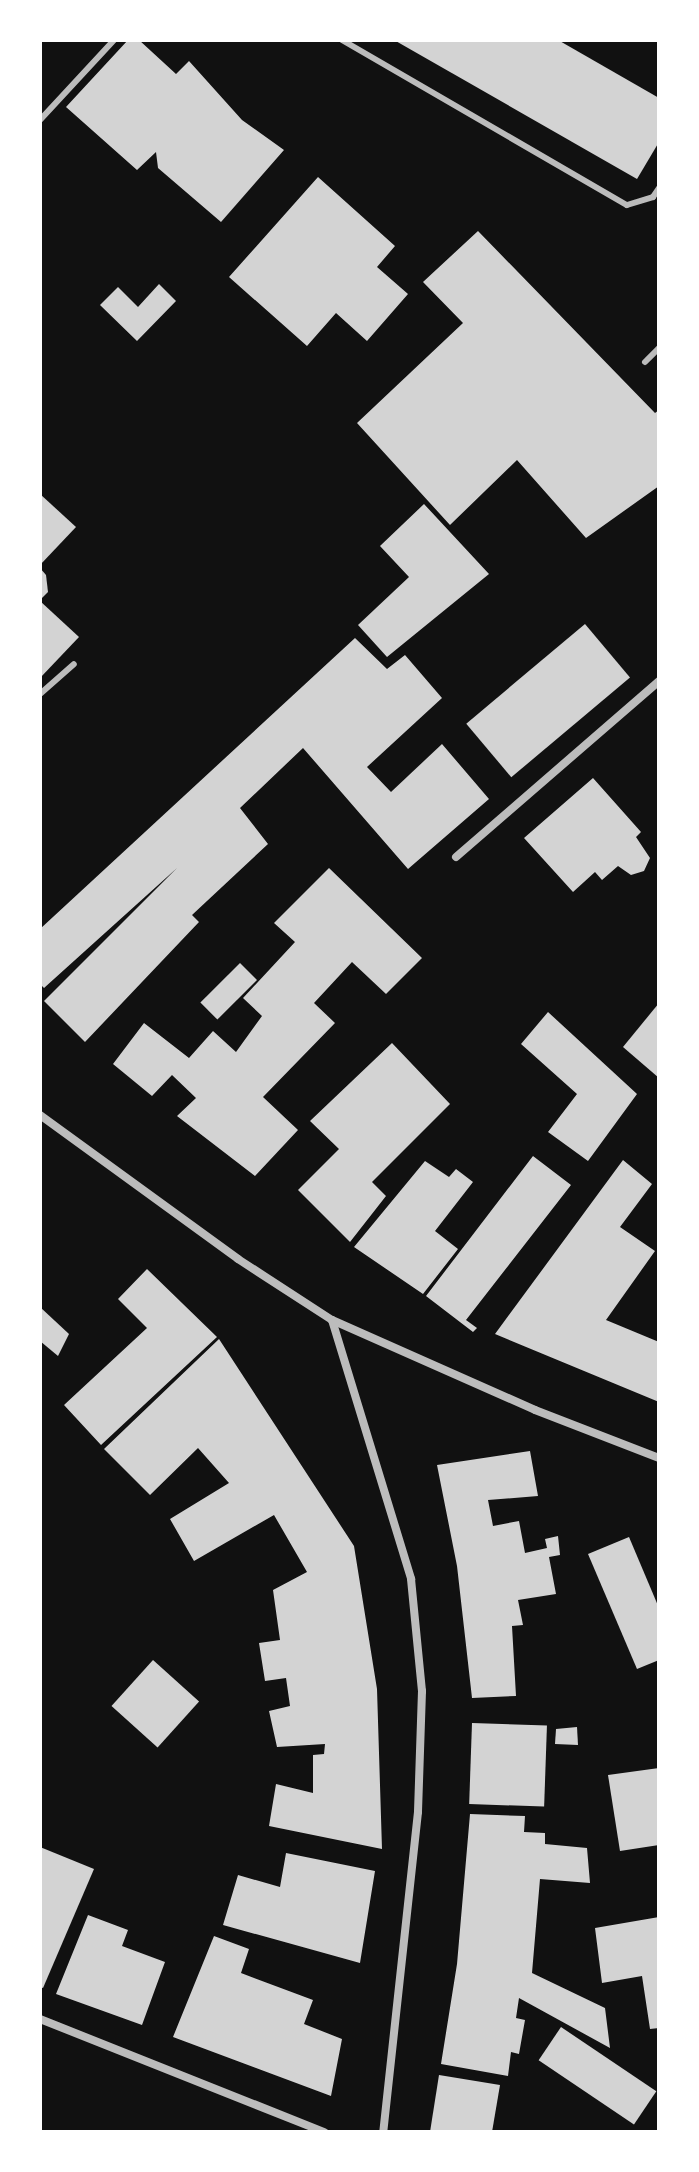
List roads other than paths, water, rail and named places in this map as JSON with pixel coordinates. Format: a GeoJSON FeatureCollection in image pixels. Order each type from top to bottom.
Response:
{"type":"FeatureCollection","features":[{"type":"Feature","properties":{"kind":"street"},"geometry":{"type":"LineString","coordinates":[[456,857],[659,681]]}},
{"type":"Feature","properties":{"kind":"street"},"geometry":{"type":"LineString","coordinates":[[40,1115],[238,1259],[332,1320],[535,1410],[659,1458]]}},
{"type":"Feature","properties":{"kind":"street"},"geometry":{"type":"LineString","coordinates":[[332,1320],[411,1579],[422,1691],[418,1812],[383,2132]]}},
{"type":"Feature","properties":{"kind":"street"},"geometry":{"type":"LineString","coordinates":[[40,2019],[324,2132]]}},
{"type":"Feature","properties":{"kind":"lane"},"geometry":{"type":"LineString","coordinates":[[40,120],[114,40]]}},
{"type":"Feature","properties":{"kind":"lane"},"geometry":{"type":"LineString","coordinates":[[342,40],[627,205],[653,197],[659,188]]}},
{"type":"Feature","properties":{"kind":"lane"},"geometry":{"type":"LineString","coordinates":[[645,362],[659,348]]}},
{"type":"Feature","properties":{"kind":"lane"},"geometry":{"type":"LineString","coordinates":[[40,694],[74,664]]}}]}
